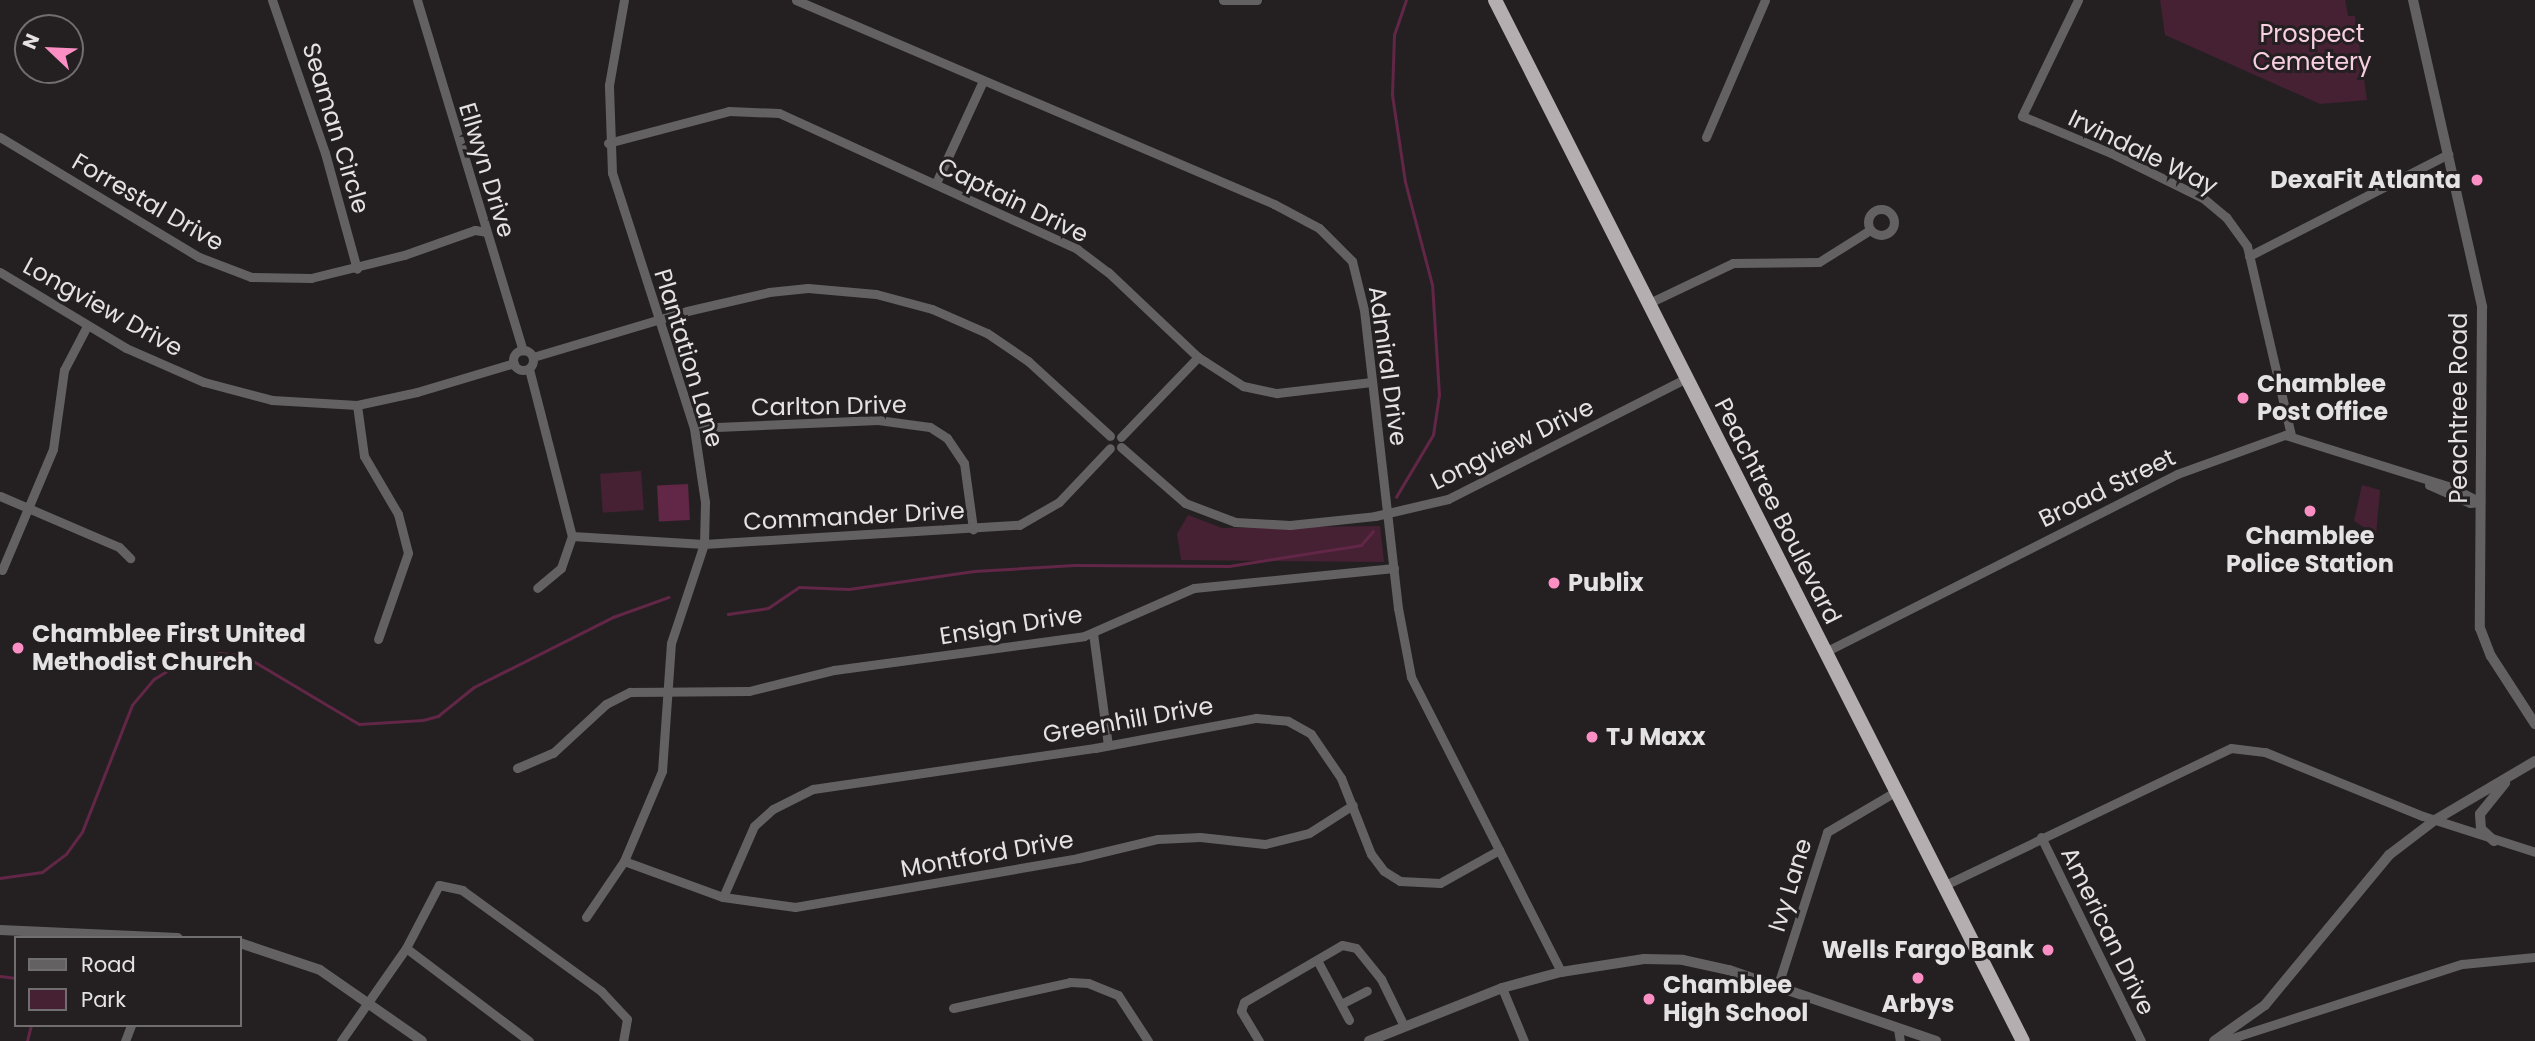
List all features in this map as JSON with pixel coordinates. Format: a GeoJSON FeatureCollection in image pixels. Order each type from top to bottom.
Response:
{"type":"FeatureCollection","features":[{"type":"Feature","properties":{"kind":"highway","name":"Peachtree Boulevard"},"geometry":{"type":"LineString","coordinates":[[1495,0],[2023,1041]]}},
{"type":"Feature","properties":{"kind":"highway"},"geometry":{"type":"LineString","coordinates":[[2009,1014],[2010,1041]]}},
{"type":"Feature","properties":{"kind":"street","name":"Seaman Circle"},"geometry":{"type":"LineString","coordinates":[[272,0],[325,153],[357,269]]}},
{"type":"Feature","properties":{"kind":"street","name":"Ellwyn Drive"},"geometry":{"type":"LineString","coordinates":[[417,0],[523,350]]}},
{"type":"Feature","properties":{"kind":"street","name":"Plantation Lane"},"geometry":{"type":"LineString","coordinates":[[586,917],[624,861],[662,771],[671,643],[704,544],[705,502],[694,428],[661,320],[618,203],[608,143],[609,85],[624,0]]}},
{"type":"Feature","properties":{"kind":"street","name":"Admiral Drive"},"geometry":{"type":"LineString","coordinates":[[796,0],[1273,204],[1320,228],[1352,261],[1364,310],[1394,568],[1411,677],[1560,972]]}},
{"type":"Feature","properties":{"kind":"street"},"geometry":{"type":"LineString","coordinates":[[1223,0],[1257,0]]}},
{"type":"Feature","properties":{"kind":"street"},"geometry":{"type":"LineString","coordinates":[[1706,137],[1765,0]]}},
{"type":"Feature","properties":{"kind":"street","name":"Irvindale Way"},"geometry":{"type":"LineString","coordinates":[[2078,0],[2022,117],[2111,153],[2203,198],[2226,217],[2249,256],[2291,435]]}},
{"type":"Feature","properties":{"kind":"street","name":"Peachtree Road"},"geometry":{"type":"LineString","coordinates":[[2413,0],[2483,317],[2480,628],[2491,656],[2535,724]]}},
{"type":"Feature","properties":{"kind":"street"},"geometry":{"type":"LineString","coordinates":[[936,183],[983,81]]}},
{"type":"Feature","properties":{"kind":"street","name":"Captain Drive"},"geometry":{"type":"LineString","coordinates":[[608,143],[729,111],[779,113],[1077,249],[1108,272],[1198,357],[1243,387],[1260,391],[1371,382]]}},
{"type":"Feature","properties":{"kind":"street","name":"Forrestal Drive"},"geometry":{"type":"LineString","coordinates":[[0,137],[199,257],[229,270],[289,281],[357,269],[475,230],[486,232]]}},
{"type":"Feature","properties":{"kind":"street"},"geometry":{"type":"LineString","coordinates":[[2249,256],[2448,154]]}},
{"type":"Feature","properties":{"kind":"street"},"geometry":{"type":"LineString","coordinates":[[1647,304],[1733,262],[1819,262],[1870,230]]}},
{"type":"Feature","properties":{"kind":"street","name":"Longview Drive"},"geometry":{"type":"LineString","coordinates":[[0,272],[87,326],[168,367],[239,393],[272,400],[357,405],[417,392],[514,363]]}},
{"type":"Feature","properties":{"kind":"street"},"geometry":{"type":"LineString","coordinates":[[533,357],[729,300],[808,288],[904,300],[945,314],[1004,344],[1110,436],[1121,442]]}},
{"type":"Feature","properties":{"kind":"street"},"geometry":{"type":"LineString","coordinates":[[2,570],[56,439],[64,370],[87,326]]}},
{"type":"Feature","properties":{"kind":"street"},"geometry":{"type":"LineString","coordinates":[[528,369],[519,369],[514,363],[514,355],[523,350],[533,357]]}},
{"type":"Feature","properties":{"kind":"street"},"geometry":{"type":"LineString","coordinates":[[533,357],[528,369],[572,536],[561,568],[537,588]]}},
{"type":"Feature","properties":{"kind":"street"},"geometry":{"type":"LineString","coordinates":[[1110,436],[1110,448],[1121,442],[1198,357]]}},
{"type":"Feature","properties":{"kind":"street","name":"Longview Drive"},"geometry":{"type":"LineString","coordinates":[[1121,442],[1172,494],[1236,522],[1290,525],[1388,514],[1426,506],[1476,486],[1685,379]]}},
{"type":"Feature","properties":{"kind":"street"},"geometry":{"type":"LineString","coordinates":[[357,405],[364,456],[398,514],[408,553],[378,639]]}},
{"type":"Feature","properties":{"kind":"street","name":"Carlton Drive"},"geometry":{"type":"LineString","coordinates":[[694,428],[878,420],[930,428],[947,438],[964,463],[973,529]]}},
{"type":"Feature","properties":{"kind":"street"},"geometry":{"type":"LineString","coordinates":[[2291,435],[2418,479],[2447,495],[2480,502]]}},
{"type":"Feature","properties":{"kind":"street","name":"Broad Street"},"geometry":{"type":"LineString","coordinates":[[1825,652],[2177,474],[2291,435]]}},
{"type":"Feature","properties":{"kind":"street","name":"Commander Drive"},"geometry":{"type":"LineString","coordinates":[[572,536],[704,544],[1018,525],[1059,502],[1110,448]]}},
{"type":"Feature","properties":{"kind":"street"},"geometry":{"type":"LineString","coordinates":[[0,496],[119,547],[130,558]]}},
{"type":"Feature","properties":{"kind":"street","name":"Ensign Drive"},"geometry":{"type":"LineString","coordinates":[[517,768],[553,753],[618,697],[648,689],[669,692],[749,691],[834,670],[1093,633],[1194,588],[1394,568]]}},
{"type":"Feature","properties":{"kind":"street"},"geometry":{"type":"LineString","coordinates":[[1093,633],[1108,745]]}},
{"type":"Feature","properties":{"kind":"street","name":"Greenhill Drive"},"geometry":{"type":"LineString","coordinates":[[723,897],[754,826],[773,809],[813,789],[1108,745],[1227,721],[1256,718],[1301,725],[1327,753],[1353,805],[1371,855],[1384,871],[1400,881],[1440,883],[1499,850]]}},
{"type":"Feature","properties":{"kind":"street"},"geometry":{"type":"LineString","coordinates":[[1943,886],[2231,748],[2265,752],[2435,820],[2535,852]]}},
{"type":"Feature","properties":{"kind":"street"},"geometry":{"type":"LineString","coordinates":[[2214,1041],[2265,1005],[2389,855],[2435,820],[2535,761]]}},
{"type":"Feature","properties":{"kind":"street"},"geometry":{"type":"LineString","coordinates":[[2494,841],[2481,829],[2480,814],[2516,772]]}},
{"type":"Feature","properties":{"kind":"street","name":"Ivy Lane"},"geometry":{"type":"LineString","coordinates":[[1778,985],[1827,832],[1895,792]]}},
{"type":"Feature","properties":{"kind":"street","name":"Montford Drive"},"geometry":{"type":"LineString","coordinates":[[624,861],[723,897],[794,907],[1078,858],[1158,839],[1199,836],[1265,844],[1309,833],[1353,805]]}},
{"type":"Feature","properties":{"kind":"street","name":"American Drive"},"geometry":{"type":"LineString","coordinates":[[2041,837],[2141,1041]]}},
{"type":"Feature","properties":{"kind":"street"},"geometry":{"type":"LineString","coordinates":[[341,1041],[406,948],[432,894],[441,882],[462,890],[601,990],[629,1017],[623,1041]]}},
{"type":"Feature","properties":{"kind":"street"},"geometry":{"type":"LineString","coordinates":[[0,930],[141,936]]}},
{"type":"Feature","properties":{"kind":"street"},"geometry":{"type":"LineString","coordinates":[[242,944],[320,970],[422,1041]]}},
{"type":"Feature","properties":{"kind":"street"},"geometry":{"type":"LineString","coordinates":[[1259,1041],[1241,1011],[1244,1002],[1342,945],[1356,948],[1381,979],[1404,1026]]}},
{"type":"Feature","properties":{"kind":"street"},"geometry":{"type":"LineString","coordinates":[[406,948],[529,1041]]}},
{"type":"Feature","properties":{"kind":"street"},"geometry":{"type":"LineString","coordinates":[[2223,1041],[2462,964],[2499,957],[2535,957]]}},
{"type":"Feature","properties":{"kind":"street"},"geometry":{"type":"LineString","coordinates":[[1369,1041],[1502,988],[1560,972],[1644,959],[1683,960],[1778,985],[1898,1029],[1905,1038],[1936,1041]]}},
{"type":"Feature","properties":{"kind":"street"},"geometry":{"type":"LineString","coordinates":[[1317,960],[1349,1020]]}},
{"type":"Feature","properties":{"kind":"street"},"geometry":{"type":"LineString","coordinates":[[953,1008],[1070,982],[1088,983],[1118,995],[1148,1041]]}},
{"type":"Feature","properties":{"kind":"street"},"geometry":{"type":"LineString","coordinates":[[1502,988],[1524,1041]]}},
{"type":"Feature","properties":{"kind":"street"},"geometry":{"type":"LineString","coordinates":[[1341,1004],[1367,991]]}},
{"type":"Feature","properties":{"kind":"green space","name":"Prospect Cemetery"},"geometry":{"type":"Polygon","coordinates":[[[2160,0],[2345,0],[2348,16],[2355,16],[2367,100],[2320,104],[2165,35],[2160,0]]]}},
{"type":"Feature","properties":{"kind":"green space"},"geometry":{"type":"Polygon","coordinates":[[[641,471],[644,510],[603,513],[600,474],[641,471]]]}},
{"type":"Feature","properties":{"kind":"green space"},"geometry":{"type":"Polygon","coordinates":[[[2362,485],[2380,490],[2376,535],[2354,521],[2362,485]]]}},
{"type":"Feature","properties":{"kind":"green space"},"geometry":{"type":"Polygon","coordinates":[[[1188,515],[1222,528],[1380,526],[1384,562],[1181,560],[1177,534],[1188,515]]]}},
{"type":"Feature","properties":{"kind":"shaded area"},"geometry":{"type":"Polygon","coordinates":[[[688,484],[690,520],[659,522],[657,486],[688,484]]]}},
{"type":"Feature","properties":{"kind":"waterway"},"geometry":{"type":"LineString","coordinates":[[1396,497],[1433,435],[1439,395],[1432,285],[1405,182],[1392,95],[1394,35],[1406,0]]}},
{"type":"Feature","properties":{"kind":"waterway"},"geometry":{"type":"LineString","coordinates":[[728,614],[768,608],[799,587],[849,589],[974,571],[1074,565],[1229,566],[1361,545],[1373,531]]}},
{"type":"Feature","properties":{"kind":"waterway"},"geometry":{"type":"LineString","coordinates":[[0,878],[42,872],[66,854],[82,832],[132,705],[154,679],[185,660],[220,653],[245,656],[359,724],[423,720],[438,716],[474,687],[613,617],[669,597]]}},
{"type":"Feature","properties":{"kind":"waterway"},"geometry":{"type":"LineString","coordinates":[[0,976],[14,978]]}},
{"type":"Feature","properties":{"kind":"waterway"},"geometry":{"type":"LineString","coordinates":[[27,1041],[30,1027]]}},
{"type":"Feature","properties":{"kind":"place","name":"DexaFit Atlanta"},"geometry":{"type":"Point","coordinates":[2477,180]}},
{"type":"Feature","properties":{"kind":"place","name":"Chamblee Post Office"},"geometry":{"type":"Point","coordinates":[2243,398]}},
{"type":"Feature","properties":{"kind":"place","name":"Chamblee Police Station"},"geometry":{"type":"Point","coordinates":[2310,511]}},
{"type":"Feature","properties":{"kind":"place","name":"Publix"},"geometry":{"type":"Point","coordinates":[1554,583]}},
{"type":"Feature","properties":{"kind":"place","name":"Chamblee First United Methodist Church"},"geometry":{"type":"Point","coordinates":[18,648]}},
{"type":"Feature","properties":{"kind":"place","name":"TJ Maxx"},"geometry":{"type":"Point","coordinates":[1592,737]}},
{"type":"Feature","properties":{"kind":"place","name":"Wells Fargo Bank"},"geometry":{"type":"Point","coordinates":[2048,950]}},
{"type":"Feature","properties":{"kind":"place","name":"Arbys"},"geometry":{"type":"Point","coordinates":[1918,978]}},
{"type":"Feature","properties":{"kind":"place","name":"Chamblee High School"},"geometry":{"type":"Point","coordinates":[1649,999]}}]}
